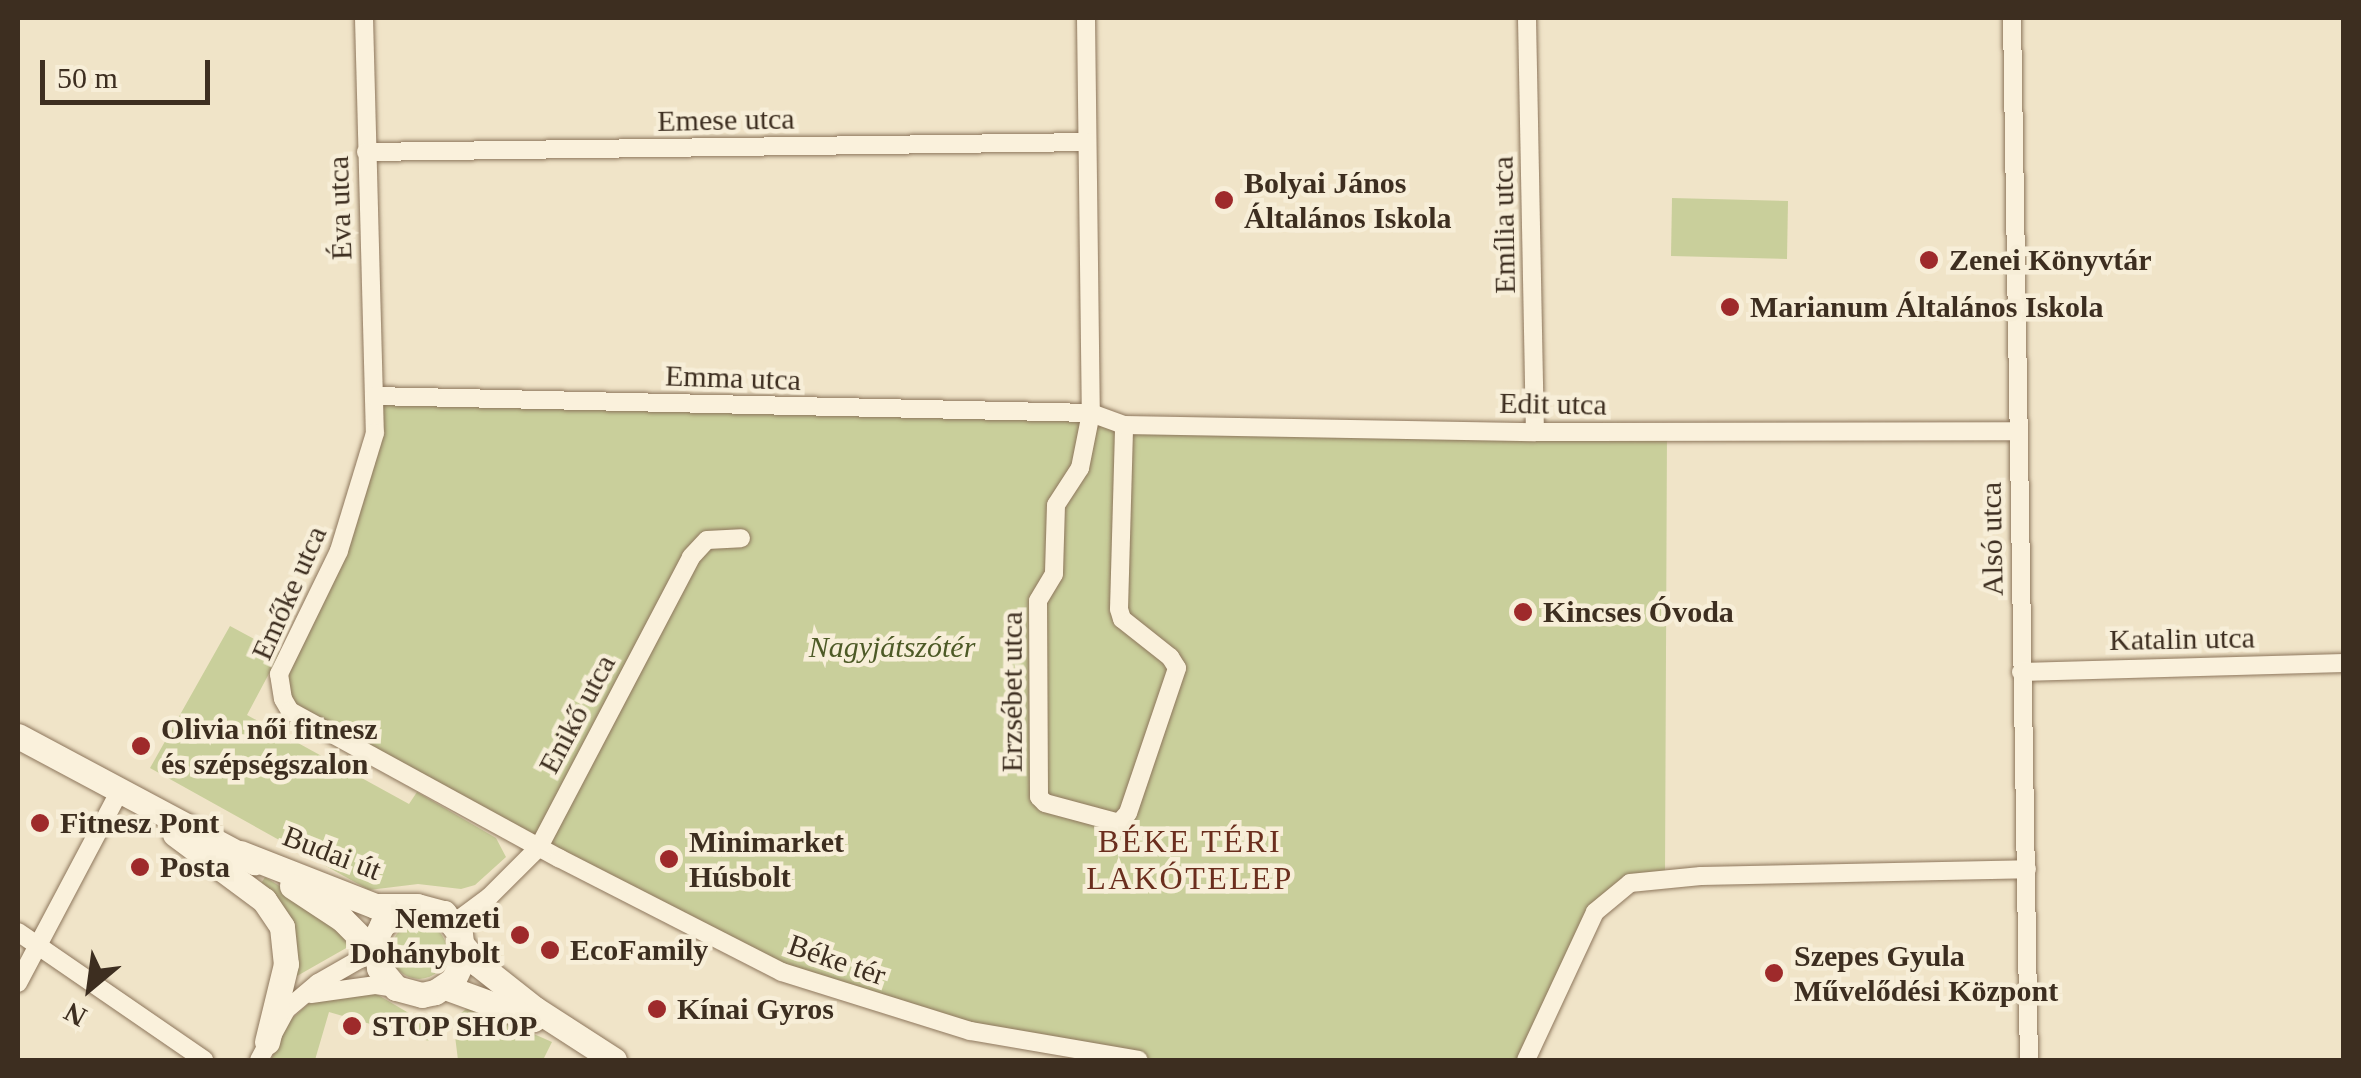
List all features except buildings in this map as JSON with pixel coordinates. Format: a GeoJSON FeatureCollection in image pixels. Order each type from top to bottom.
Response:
{"type":"FeatureCollection","features":[{"type":"Feature","properties":{"kind":"main road","name":"Budai út"},"geometry":{"type":"LineString","coordinates":[[18,736],[240,853],[364,902],[403,909],[431,908],[459,934],[496,980],[614,1060]]}},
{"type":"Feature","properties":{"kind":"main road"},"geometry":{"type":"LineString","coordinates":[[119,792],[264,900],[282,927],[286,964],[263,1051]]}},
{"type":"Feature","properties":{"kind":"main road","name":"Budai út"},"geometry":{"type":"LineString","coordinates":[[240,853],[342,919],[374,951],[379,968],[396,988],[422,995],[445,987],[570,1033]]}},
{"type":"Feature","properties":{"kind":"main road","name":"Budai út"},"geometry":{"type":"LineString","coordinates":[[374,951],[382,925],[403,909]]}},
{"type":"Feature","properties":{"kind":"main road"},"geometry":{"type":"LineString","coordinates":[[445,987],[463,958],[459,934]]}},
{"type":"Feature","properties":{"kind":"street","name":"Éva utca"},"geometry":{"type":"LineString","coordinates":[[364,18],[374,396]]}},
{"type":"Feature","properties":{"kind":"street","name":"Erzsébet utca"},"geometry":{"type":"LineString","coordinates":[[1086,18],[1090,413],[1080,468],[1056,505],[1054,574],[1038,600],[1039,797],[1059,808],[1119,823],[1128,813],[1177,668],[1170,656],[1122,620],[1119,608],[1124,425]]}},
{"type":"Feature","properties":{"kind":"street","name":"Emília utca"},"geometry":{"type":"LineString","coordinates":[[1528,18],[1535,432]]}},
{"type":"Feature","properties":{"kind":"street","name":"Alsó utca"},"geometry":{"type":"LineString","coordinates":[[2012,18],[2029,1060]]}},
{"type":"Feature","properties":{"kind":"street","name":"Emese utca"},"geometry":{"type":"LineString","coordinates":[[366,152],[1087,142]]}},
{"type":"Feature","properties":{"kind":"street","name":"Emma utca"},"geometry":{"type":"LineString","coordinates":[[374,396],[1090,413]]}},
{"type":"Feature","properties":{"kind":"street","name":"Emőke utca"},"geometry":{"type":"LineString","coordinates":[[374,396],[375,433],[357,504],[280,674],[283,699],[305,720],[538,848]]}},
{"type":"Feature","properties":{"kind":"street","name":"Edit utca"},"geometry":{"type":"LineString","coordinates":[[1090,413],[1124,425],[1535,432],[2018,432]]}},
{"type":"Feature","properties":{"kind":"street","name":"Enikő utca"},"geometry":{"type":"LineString","coordinates":[[459,934],[538,848],[691,557],[708,540],[741,538]]}},
{"type":"Feature","properties":{"kind":"street","name":"Katalin utca"},"geometry":{"type":"LineString","coordinates":[[2021,672],[2344,663]]}},
{"type":"Feature","properties":{"kind":"street"},"geometry":{"type":"LineString","coordinates":[[18,983],[119,792]]}},
{"type":"Feature","properties":{"kind":"street","name":"Béke tér"},"geometry":{"type":"LineString","coordinates":[[538,848],[748,956],[816,986],[970,1031],[1139,1060]]}},
{"type":"Feature","properties":{"kind":"street"},"geometry":{"type":"LineString","coordinates":[[1526,1060],[1594,912],[1630,883],[1701,876],[2027,869]]}},
{"type":"Feature","properties":{"kind":"street"},"geometry":{"type":"LineString","coordinates":[[18,932],[204,1060]]}},
{"type":"Feature","properties":{"kind":"street"},"geometry":{"type":"LineString","coordinates":[[263,1051],[276,1022],[301,997],[374,951]]}},
{"type":"Feature","properties":{"kind":"street"},"geometry":{"type":"LineString","coordinates":[[301,997],[330,989],[396,988]]}},
{"type":"Feature","properties":{"kind":"green space"},"geometry":{"type":"Polygon","coordinates":[[[1672,198],[1788,201],[1787,259],[1671,256],[1672,198]]]}},
{"type":"Feature","properties":{"kind":"green space","name":"Nagyjátszótér"},"geometry":{"type":"Polygon","coordinates":[[[374,396],[861,409],[1109,423],[1667,433],[1665,878],[1611,895],[1526,1060],[1139,1060],[970,1031],[816,985],[290,711],[279,674],[339,551],[374,396]]]}},
{"type":"Feature","properties":{"kind":"green space"},"geometry":{"type":"Polygon","coordinates":[[[230,626],[280,653],[247,715],[409,804],[417,792],[496,838],[506,857],[475,885],[461,889],[418,884],[369,890],[150,768],[230,626]]]}},
{"type":"Feature","properties":{"kind":"green space"},"geometry":{"type":"Polygon","coordinates":[[[265,877],[315,908],[355,943],[297,976],[296,936],[290,919],[259,887],[265,877]]]}},
{"type":"Feature","properties":{"kind":"green space"},"geometry":{"type":"Polygon","coordinates":[[[419,923],[439,931],[447,951],[439,971],[419,979],[399,971],[391,951],[399,931],[419,923]]]}},
{"type":"Feature","properties":{"kind":"green space"},"geometry":{"type":"Polygon","coordinates":[[[373,992],[424,1022],[429,1041],[329,1012],[315,1060],[271,1060],[286,1024],[308,1004],[373,992]]]}},
{"type":"Feature","properties":{"kind":"green space"},"geometry":{"type":"Polygon","coordinates":[[[474,1008],[552,1042],[543,1060],[458,1060],[453,1020],[466,1009],[474,1008]]]}},
{"type":"Feature","properties":{"kind":"place","name":"Bolyai János Általános Iskola"},"geometry":{"type":"Point","coordinates":[1224,200]}},
{"type":"Feature","properties":{"kind":"place","name":"Zenei Könyvtár"},"geometry":{"type":"Point","coordinates":[1929,260]}},
{"type":"Feature","properties":{"kind":"place","name":"Marianum Általános Iskola"},"geometry":{"type":"Point","coordinates":[1730,307]}},
{"type":"Feature","properties":{"kind":"place","name":"Kincses Óvoda"},"geometry":{"type":"Point","coordinates":[1523,612]}},
{"type":"Feature","properties":{"kind":"place","name":"Olivia női fitnesz és szépségszalon"},"geometry":{"type":"Point","coordinates":[141,746]}},
{"type":"Feature","properties":{"kind":"place","name":"Fitnesz Pont"},"geometry":{"type":"Point","coordinates":[40,823]}},
{"type":"Feature","properties":{"kind":"place","name":"Minimarket Húsbolt"},"geometry":{"type":"Point","coordinates":[669,859]}},
{"type":"Feature","properties":{"kind":"place","name":"Posta"},"geometry":{"type":"Point","coordinates":[140,867]}},
{"type":"Feature","properties":{"kind":"place","name":"Nemzeti Dohánybolt"},"geometry":{"type":"Point","coordinates":[520,935]}},
{"type":"Feature","properties":{"kind":"place","name":"EcoFamily"},"geometry":{"type":"Point","coordinates":[550,950]}},
{"type":"Feature","properties":{"kind":"place","name":"Szepes Gyula Művelődési Központ"},"geometry":{"type":"Point","coordinates":[1774,973]}},
{"type":"Feature","properties":{"kind":"place","name":"Kínai Gyros"},"geometry":{"type":"Point","coordinates":[657,1009]}},
{"type":"Feature","properties":{"kind":"place","name":"STOP SHOP"},"geometry":{"type":"Point","coordinates":[352,1026]}},
{"type":"Feature","properties":{"kind":"district","name":"BÉKE TÉRI LAKÓTELEP"},"geometry":{"type":"Point","coordinates":[1190,860]}}]}
